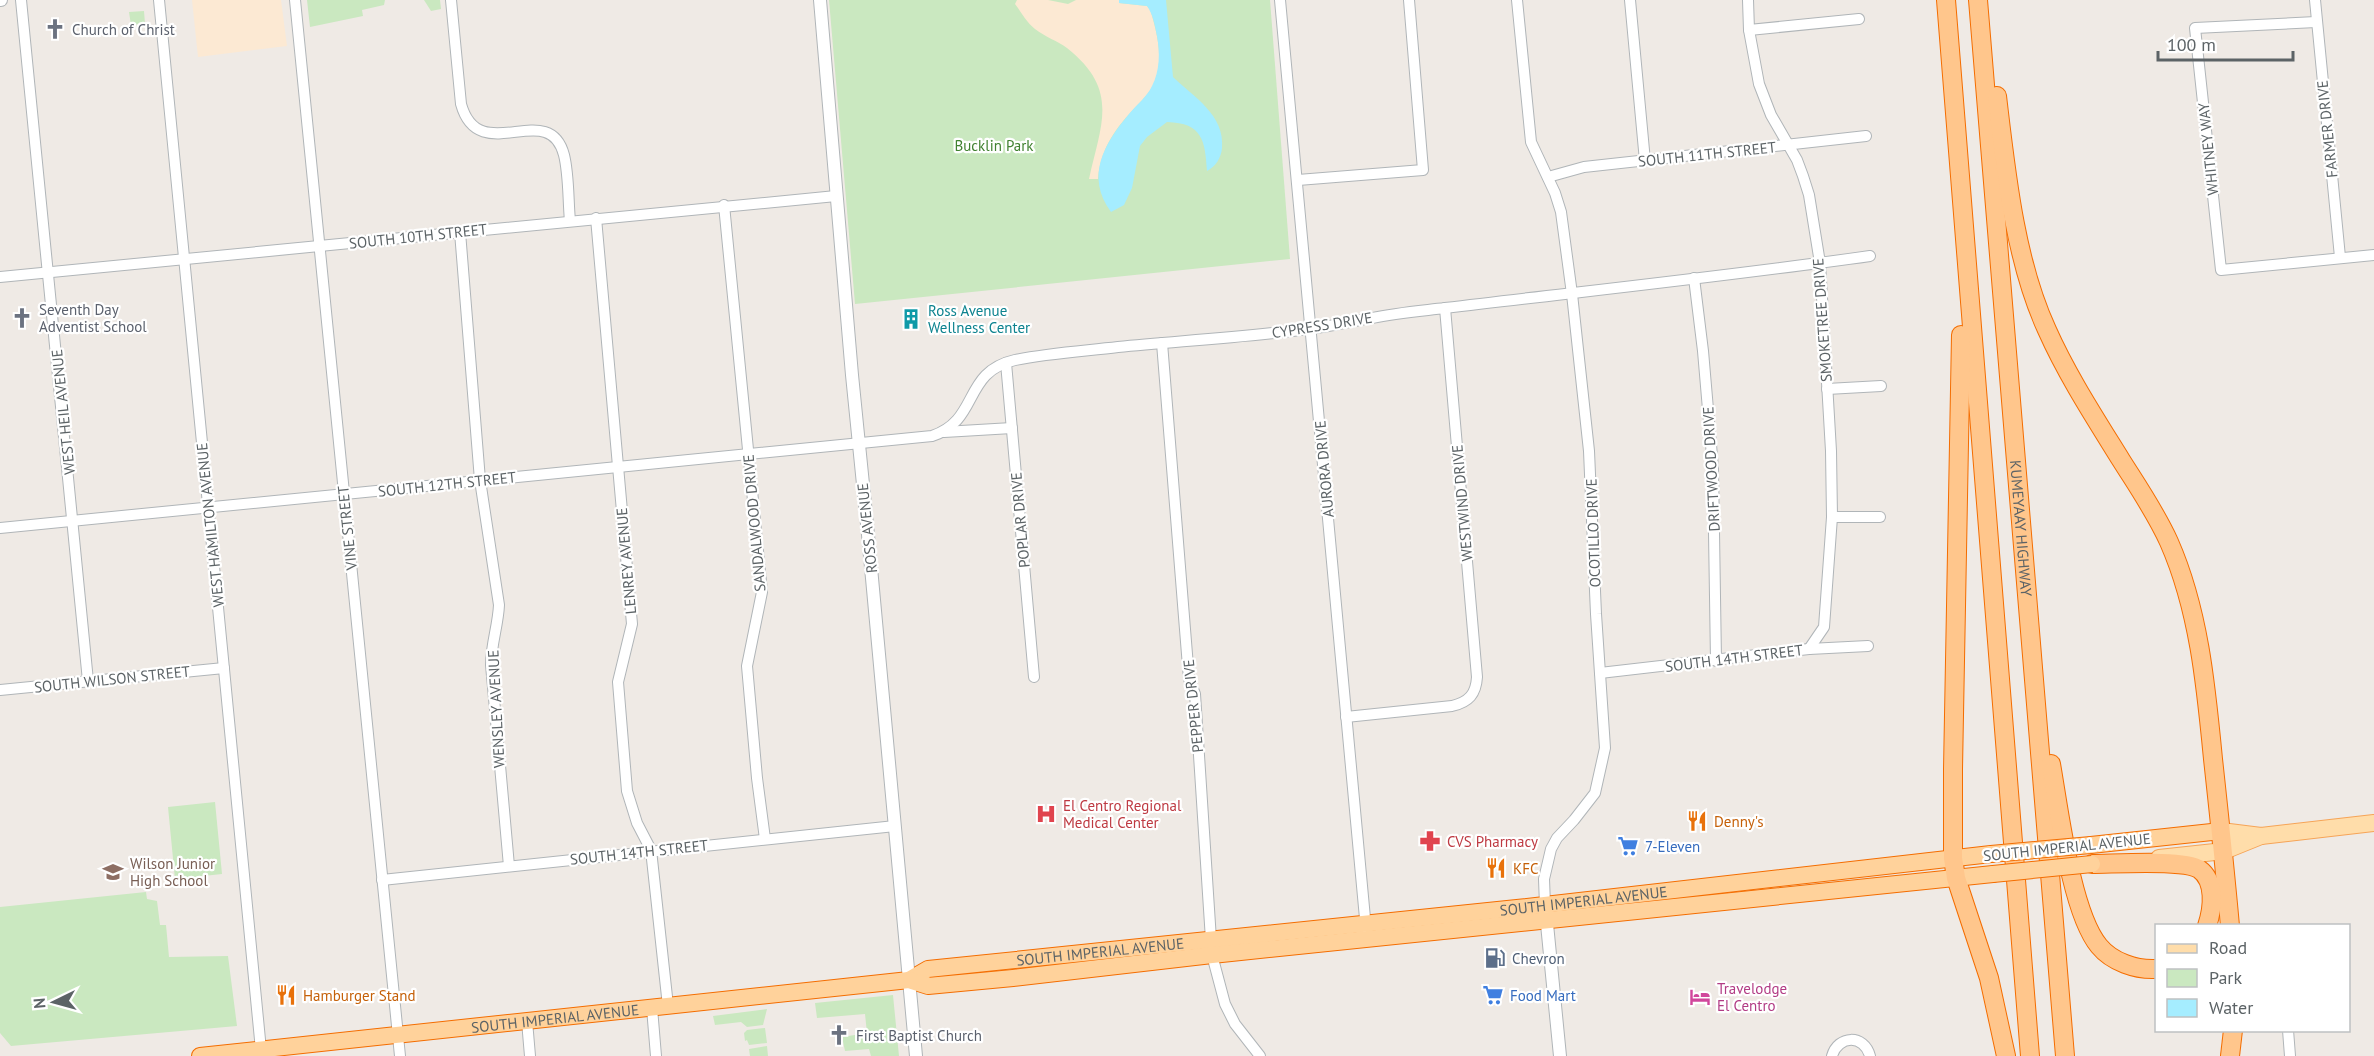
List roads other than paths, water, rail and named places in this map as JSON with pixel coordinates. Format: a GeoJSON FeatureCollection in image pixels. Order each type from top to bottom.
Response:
{"type":"FeatureCollection","features":[{"type":"Feature","properties":{"kind":"highway"},"geometry":{"type":"LineString","coordinates":[[1946,0],[2030,1056]]}},
{"type":"Feature","properties":{"kind":"highway","name":"KUMEYAAY HIGHWAY"},"geometry":{"type":"LineString","coordinates":[[1978,0],[2065,1056]]}},
{"type":"Feature","properties":{"kind":"highway"},"geometry":{"type":"LineString","coordinates":[[1988,0],[1998,106],[2012,202],[2025,268],[2046,329],[2064,364],[2169,542],[2185,588],[2197,636],[2208,709],[2230,924]]}},
{"type":"Feature","properties":{"kind":"highway"},"geometry":{"type":"LineString","coordinates":[[1966,273],[1961,323],[1953,858],[1956,878],[1989,978],[2006,1056]]}},
{"type":"Feature","properties":{"kind":"highway"},"geometry":{"type":"LineString","coordinates":[[2035,693],[2045,720],[2068,856],[2088,928],[2103,951],[2136,967],[2155,969]]}},
{"type":"Feature","properties":{"kind":"highway","name":"SOUTH IMPERIAL AVENUE"},"geometry":{"type":"LineString","coordinates":[[909,980],[928,969],[1060,955],[1212,948],[1367,932],[1546,912],[1953,858],[2221,831]]}},
{"type":"Feature","properties":{"kind":"highway"},"geometry":{"type":"LineString","coordinates":[[2092,864],[2165,864],[2196,868],[2207,878],[2212,894],[2207,924]]}},
{"type":"Feature","properties":{"kind":"highway","name":"SOUTH IMPERIAL AVENUE"},"geometry":{"type":"LineString","coordinates":[[1546,912],[1956,878],[2092,864]]}},
{"type":"Feature","properties":{"kind":"highway","name":"SOUTH IMPERIAL AVENUE"},"geometry":{"type":"LineString","coordinates":[[201,1056],[261,1050],[283,1052],[398,1035],[909,980],[928,986],[1062,973],[1212,948]]}},
{"type":"Feature","properties":{"kind":"highway"},"geometry":{"type":"LineString","coordinates":[[1060,955],[1062,973]]}},
{"type":"Feature","properties":{"kind":"highway"},"geometry":{"type":"LineString","coordinates":[[2230,1056],[2233,1032]]}},
{"type":"Feature","properties":{"kind":"main road","name":"SOUTH IMPERIAL AVENUE"},"geometry":{"type":"LineString","coordinates":[[2221,831],[2261,836],[2374,823]]}},
{"type":"Feature","properties":{"kind":"main road","name":"SOUTH IMPERIAL AVENUE"},"geometry":{"type":"LineString","coordinates":[[2092,864],[2223,851],[2261,836]]}},
{"type":"Feature","properties":{"kind":"street","name":"WEST HEIL AVENUE"},"geometry":{"type":"LineString","coordinates":[[21,0],[74,520],[88,681]]}},
{"type":"Feature","properties":{"kind":"street","name":"WEST HAMILTON AVENUE"},"geometry":{"type":"LineString","coordinates":[[159,0],[261,1050]]}},
{"type":"Feature","properties":{"kind":"street","name":"VINE STREET"},"geometry":{"type":"LineString","coordinates":[[295,0],[400,1056]]}},
{"type":"Feature","properties":{"kind":"street"},"geometry":{"type":"LineString","coordinates":[[451,0],[461,104],[465,119],[478,130],[492,134],[543,131],[555,139],[564,155],[570,221]]}},
{"type":"Feature","properties":{"kind":"street","name":"ROSS AVENUE"},"geometry":{"type":"LineString","coordinates":[[820,0],[858,443],[916,1056]]}},
{"type":"Feature","properties":{"kind":"street","name":"AURORA DRIVE"},"geometry":{"type":"LineString","coordinates":[[1280,0],[1367,932]]}},
{"type":"Feature","properties":{"kind":"street"},"geometry":{"type":"LineString","coordinates":[[1298,180],[1423,170],[1409,0]]}},
{"type":"Feature","properties":{"kind":"street","name":"OCOTILLO DRIVE"},"geometry":{"type":"LineString","coordinates":[[1517,0],[1531,142],[1548,177],[1561,212],[1572,294],[1589,451],[1605,748],[1595,793],[1557,838],[1551,849],[1544,879],[1560,1056]]}},
{"type":"Feature","properties":{"kind":"street"},"geometry":{"type":"LineString","coordinates":[[1630,0],[1645,162]]}},
{"type":"Feature","properties":{"kind":"street","name":"SMOKETREE DRIVE"},"geometry":{"type":"LineString","coordinates":[[1748,0],[1749,30],[1761,91],[1787,145],[1797,160],[1806,185],[1820,263],[1831,451],[1832,517],[1824,627],[1809,649]]}},
{"type":"Feature","properties":{"kind":"street","name":"FARMER DRIVE"},"geometry":{"type":"LineString","coordinates":[[2315,0],[2340,257]]}},
{"type":"Feature","properties":{"kind":"street"},"geometry":{"type":"LineString","coordinates":[[1749,30],[1859,19]]}},
{"type":"Feature","properties":{"kind":"street","name":"WHITNEY WAY"},"geometry":{"type":"LineString","coordinates":[[2316,22],[2195,28],[2221,270],[2340,257]]}},
{"type":"Feature","properties":{"kind":"street","name":"SOUTH 11TH STREET"},"geometry":{"type":"LineString","coordinates":[[1548,177],[1584,167],[1866,136]]}},
{"type":"Feature","properties":{"kind":"street","name":"SOUTH 10TH STREET"},"geometry":{"type":"LineString","coordinates":[[0,277],[836,196]]}},
{"type":"Feature","properties":{"kind":"street","name":"SANDALWOOD DRIVE"},"geometry":{"type":"LineString","coordinates":[[724,206],[762,592],[747,666],[765,839]]}},
{"type":"Feature","properties":{"kind":"street","name":"LENREY AVENUE"},"geometry":{"type":"LineString","coordinates":[[596,218],[632,624],[618,682],[627,791],[637,823],[651,850],[660,1007],[657,1056]]}},
{"type":"Feature","properties":{"kind":"street","name":"WENSLEY AVENUE"},"geometry":{"type":"LineString","coordinates":[[460,232],[480,480],[499,605],[491,649],[491,665],[509,866]]}},
{"type":"Feature","properties":{"kind":"street"},"geometry":{"type":"LineString","coordinates":[[2340,257],[2374,255]]}},
{"type":"Feature","properties":{"kind":"street","name":"CYPRESS DRIVE"},"geometry":{"type":"LineString","coordinates":[[944,432],[956,423],[984,376],[1006,363],[1082,351],[1312,329],[1373,317],[1870,256]]}},
{"type":"Feature","properties":{"kind":"street","name":"DRIFTWOOD DRIVE"},"geometry":{"type":"LineString","coordinates":[[1694,278],[1713,468],[1716,661]]}},
{"type":"Feature","properties":{"kind":"street","name":"WESTWIND DRIVE"},"geometry":{"type":"LineString","coordinates":[[1346,717],[1462,704],[1471,697],[1476,689],[1477,677],[1445,308]]}},
{"type":"Feature","properties":{"kind":"street","name":"PEPPER DRIVE"},"geometry":{"type":"LineString","coordinates":[[1162,343],[1189,679],[1195,694],[1212,948],[1225,1004],[1235,1024],[1260,1056]]}},
{"type":"Feature","properties":{"kind":"street","name":"POPLAR DRIVE"},"geometry":{"type":"LineString","coordinates":[[1006,363],[1034,677]]}},
{"type":"Feature","properties":{"kind":"street"},"geometry":{"type":"LineString","coordinates":[[1827,389],[1881,386]]}},
{"type":"Feature","properties":{"kind":"street"},"geometry":{"type":"LineString","coordinates":[[858,443],[932,436],[944,432],[1012,428]]}},
{"type":"Feature","properties":{"kind":"street","name":"SOUTH 12TH STREET"},"geometry":{"type":"LineString","coordinates":[[0,528],[858,443]]}},
{"type":"Feature","properties":{"kind":"street"},"geometry":{"type":"LineString","coordinates":[[1832,517],[1880,517]]}},
{"type":"Feature","properties":{"kind":"street","name":"SOUTH 14TH STREET"},"geometry":{"type":"LineString","coordinates":[[1600,673],[1809,649],[1868,646]]}},
{"type":"Feature","properties":{"kind":"street","name":"SOUTH WILSON STREET"},"geometry":{"type":"LineString","coordinates":[[0,690],[224,668]]}},
{"type":"Feature","properties":{"kind":"street","name":"SOUTH 14TH STREET"},"geometry":{"type":"LineString","coordinates":[[382,880],[895,826]]}},
{"type":"Feature","properties":{"kind":"street"},"geometry":{"type":"LineString","coordinates":[[526,1021],[530,1056]]}},
{"type":"Feature","properties":{"kind":"street"},"geometry":{"type":"LineString","coordinates":[[2288,1032],[2290,1056]]}},
{"type":"Feature","properties":{"kind":"street"},"geometry":{"type":"LineString","coordinates":[[1832,1056],[1839,1043],[1848,1040],[1860,1042],[1870,1056]]}},
{"type":"Feature","properties":{"kind":"water"},"geometry":{"type":"Polygon","coordinates":[[[1119,0],[1166,0],[1173,77],[1213,116],[1222,136],[1222,148],[1218,161],[1207,171],[1205,151],[1200,136],[1188,126],[1167,122],[1147,137],[1140,146],[1132,188],[1124,205],[1111,212],[1103,199],[1099,186],[1101,161],[1105,149],[1120,125],[1150,90],[1157,74],[1159,61],[1154,20],[1149,9],[1147,6],[1119,3],[1119,0]]]}},
{"type":"Feature","properties":{"kind":"place","name":"Church of Christ"},"geometry":{"type":"Point","coordinates":[55,29]}},
{"type":"Feature","properties":{"kind":"place","name":"Seventh Day Adventist School"},"geometry":{"type":"Point","coordinates":[22,318]}},
{"type":"Feature","properties":{"kind":"place","name":"Ross Avenue Wellness Center"},"geometry":{"type":"Point","coordinates":[911,319]}},
{"type":"Feature","properties":{"kind":"place","name":"El Centro Regional Medical Center"},"geometry":{"type":"Point","coordinates":[1046,814]}},
{"type":"Feature","properties":{"kind":"place","name":"Denny's"},"geometry":{"type":"Point","coordinates":[1697,821]}},
{"type":"Feature","properties":{"kind":"place","name":"CVS Pharmacy"},"geometry":{"type":"Point","coordinates":[1430,841]}},
{"type":"Feature","properties":{"kind":"place","name":"7-Eleven"},"geometry":{"type":"Point","coordinates":[1628,846]}},
{"type":"Feature","properties":{"kind":"place","name":"KFC"},"geometry":{"type":"Point","coordinates":[1496,868]}},
{"type":"Feature","properties":{"kind":"place","name":"Wilson Junior High School"},"geometry":{"type":"Point","coordinates":[113,872]}},
{"type":"Feature","properties":{"kind":"place","name":"Chevron"},"geometry":{"type":"Point","coordinates":[1495,958]}},
{"type":"Feature","properties":{"kind":"place","name":"Hamburger Stand"},"geometry":{"type":"Point","coordinates":[286,995]}},
{"type":"Feature","properties":{"kind":"place","name":"Food Mart"},"geometry":{"type":"Point","coordinates":[1493,995]}},
{"type":"Feature","properties":{"kind":"place","name":"Travelodge El Centro"},"geometry":{"type":"Point","coordinates":[1700,997]}},
{"type":"Feature","properties":{"kind":"place","name":"First Baptist Church"},"geometry":{"type":"Point","coordinates":[839,1035]}},
{"type":"Feature","properties":{"kind":"park label","name":"Bucklin Park"},"geometry":{"type":"Point","coordinates":[994,145]}}]}
